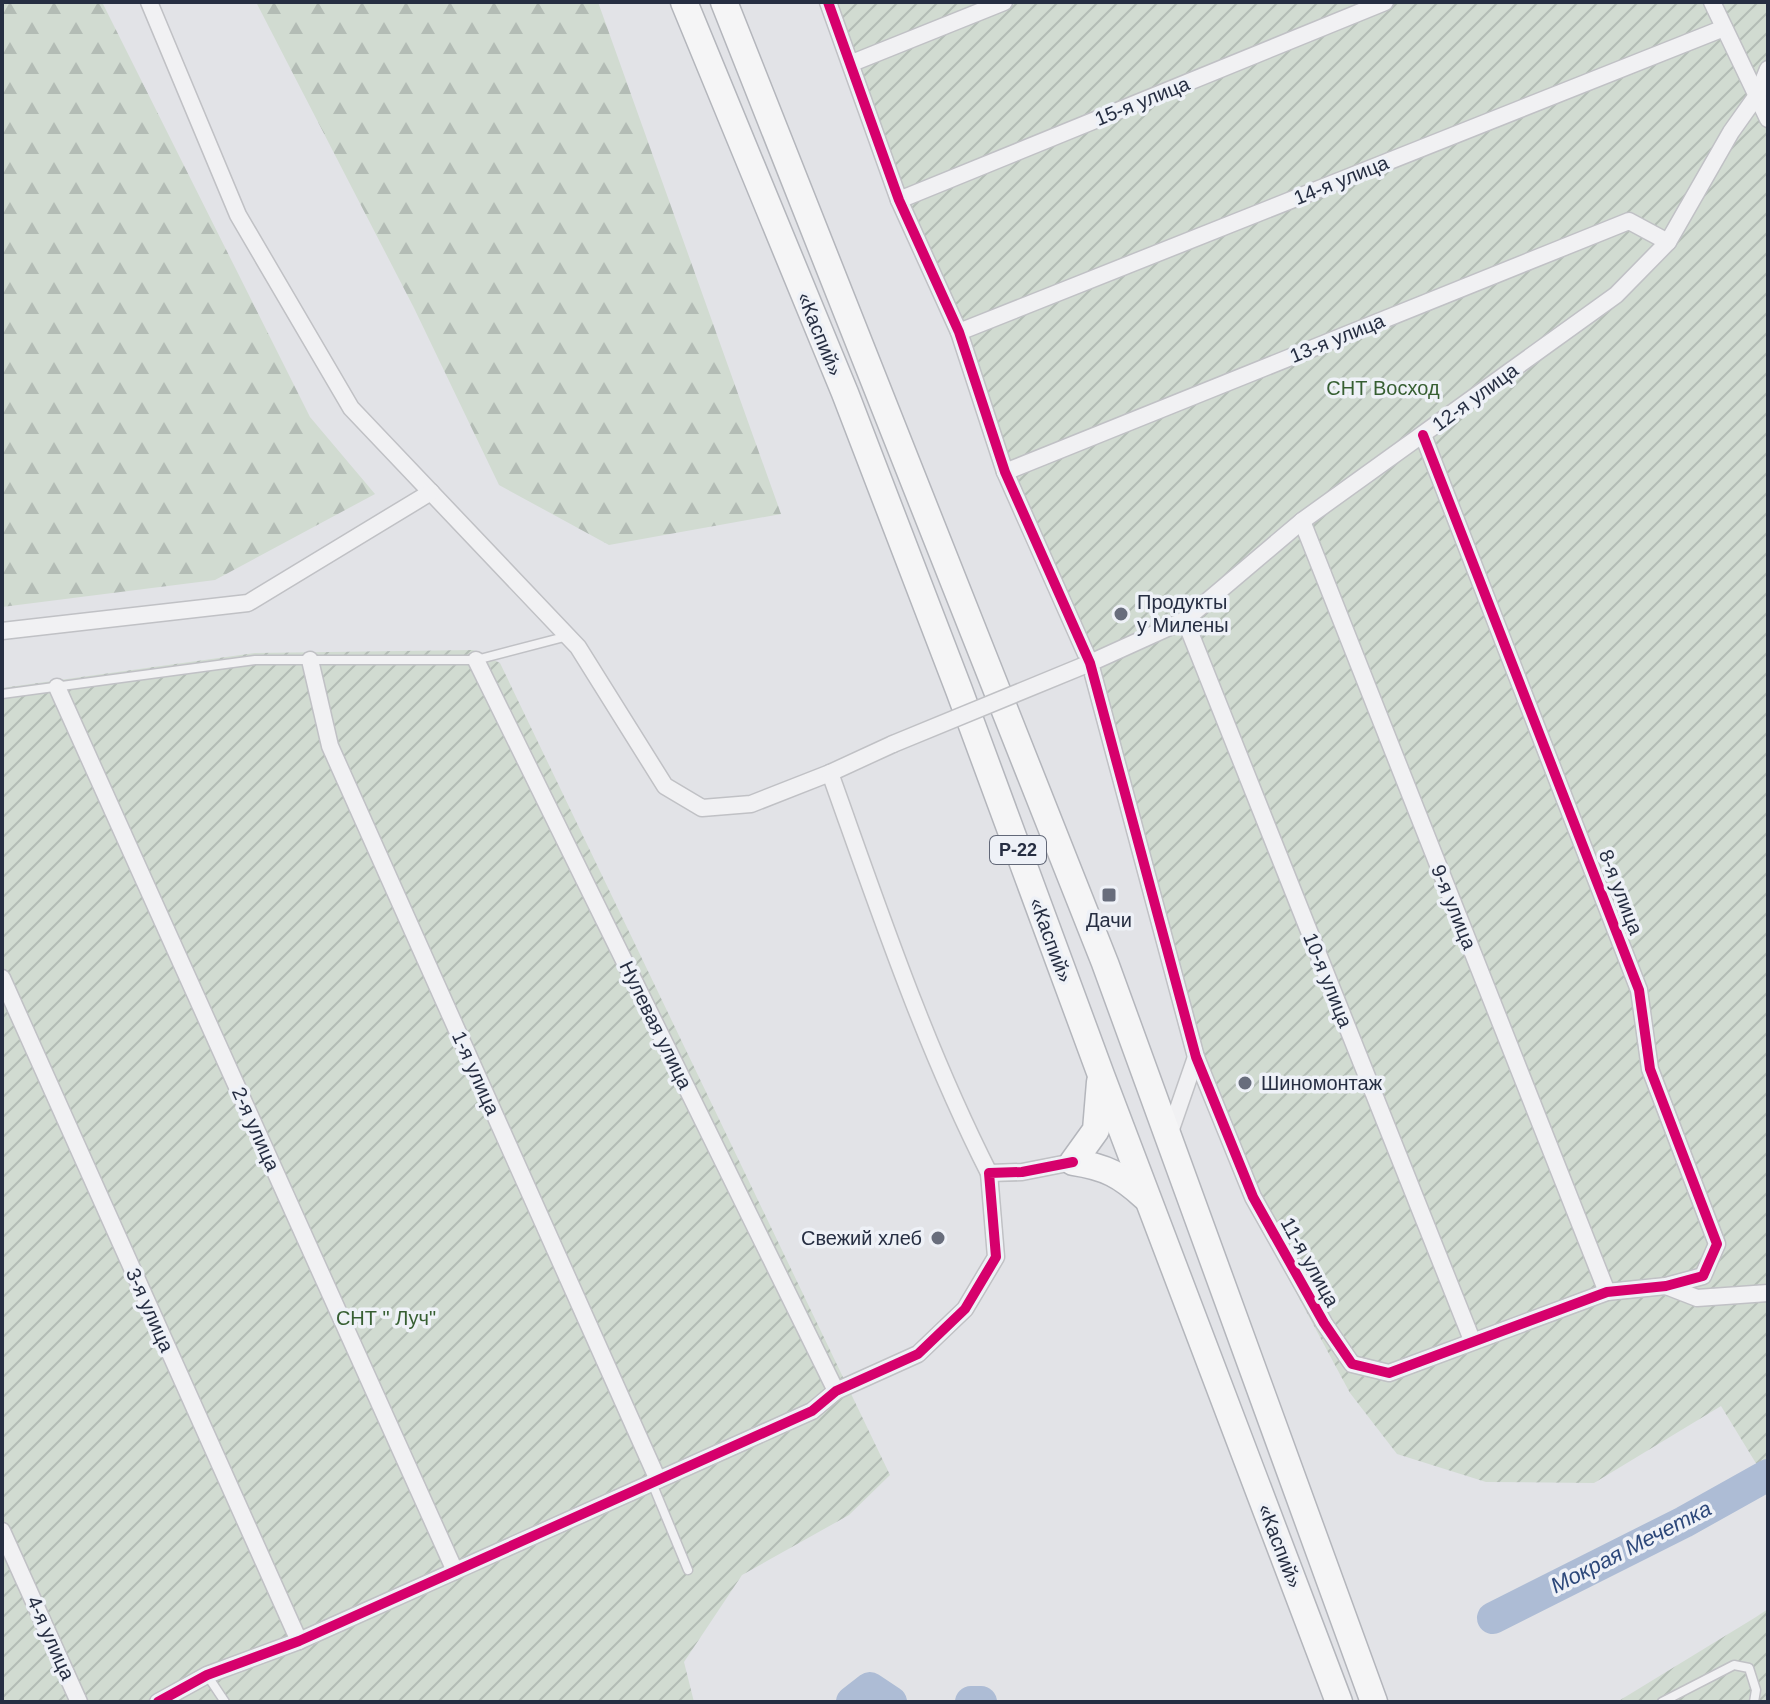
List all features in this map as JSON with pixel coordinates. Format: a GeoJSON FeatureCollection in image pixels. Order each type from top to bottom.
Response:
{"type":"FeatureCollection","features":[{"type":"Feature","properties":{"kind":"highway","name":"«Каспий»"},"geometry":{"type":"LineString","coordinates":[[684,2],[845,393],[1339,1702]]}},
{"type":"Feature","properties":{"kind":"highway","name":"«Каспий»"},"geometry":{"type":"LineString","coordinates":[[724,2],[1105,963],[1374,1702]]}},
{"type":"Feature","properties":{"kind":"highway"},"geometry":{"type":"LineString","coordinates":[[1101,1075],[1096,1130],[1073,1162],[1096,1165],[1123,1177],[1149,1202]]}},
{"type":"Feature","properties":{"kind":"street","name":"12-я улица"},"geometry":{"type":"LineString","coordinates":[[149,2],[238,215],[351,408],[578,647],[665,786],[702,808],[751,804],[1090,663],[1185,620],[1302,521],[1616,295],[1668,242],[1731,132],[1758,94],[1768,69]]}},
{"type":"Feature","properties":{"kind":"street","name":"11-я улица"},"geometry":{"type":"LineString","coordinates":[[828,2],[899,200],[959,332],[1005,472],[1090,663],[1196,1057],[1253,1197],[1324,1323],[1352,1364],[1389,1373],[1607,1292]]}},
{"type":"Feature","properties":{"kind":"street"},"geometry":{"type":"LineString","coordinates":[[852,63],[1004,2]]}},
{"type":"Feature","properties":{"kind":"street","name":"15-я улица"},"geometry":{"type":"LineString","coordinates":[[899,200],[1385,2]]}},
{"type":"Feature","properties":{"kind":"street"},"geometry":{"type":"LineString","coordinates":[[1712,2],[1768,119]]}},
{"type":"Feature","properties":{"kind":"street","name":"14-я улица"},"geometry":{"type":"LineString","coordinates":[[959,332],[1724,28]]}},
{"type":"Feature","properties":{"kind":"street","name":"13-я улица"},"geometry":{"type":"LineString","coordinates":[[1005,472],[1629,221],[1668,242]]}},
{"type":"Feature","properties":{"kind":"street","name":"8-я улица"},"geometry":{"type":"LineString","coordinates":[[1423,435],[1639,990],[1650,1069],[1717,1244],[1703,1276],[1666,1286],[1607,1292]]}},
{"type":"Feature","properties":{"kind":"street"},"geometry":{"type":"LineString","coordinates":[[2,631],[248,603],[431,492]]}},
{"type":"Feature","properties":{"kind":"street","name":"9-я улица"},"geometry":{"type":"LineString","coordinates":[[1302,521],[1607,1292]]}},
{"type":"Feature","properties":{"kind":"street","name":"10-я улица"},"geometry":{"type":"LineString","coordinates":[[1185,620],[1472,1340]]}},
{"type":"Feature","properties":{"kind":"street","name":"1-я улица"},"geometry":{"type":"LineString","coordinates":[[310,660],[330,746],[655,1481]]}},
{"type":"Feature","properties":{"kind":"street","name":"Нулевая улица"},"geometry":{"type":"LineString","coordinates":[[476,660],[836,1391]]}},
{"type":"Feature","properties":{"kind":"street","name":"2-я улица"},"geometry":{"type":"LineString","coordinates":[[57,687],[455,1571]]}},
{"type":"Feature","properties":{"kind":"street"},"geometry":{"type":"LineString","coordinates":[[158,1702],[207,1675],[299,1641],[812,1411],[836,1391],[918,1354],[965,1309],[996,1257],[989,1173],[960,1116],[936,1057],[830,773]]}},
{"type":"Feature","properties":{"kind":"street","name":"3-я улица"},"geometry":{"type":"LineString","coordinates":[[2,978],[299,1641]]}},
{"type":"Feature","properties":{"kind":"street"},"geometry":{"type":"LineString","coordinates":[[1168,1137],[1196,1057]]}},
{"type":"Feature","properties":{"kind":"street"},"geometry":{"type":"LineString","coordinates":[[989,1173],[1022,1172],[1073,1162]]}},
{"type":"Feature","properties":{"kind":"street"},"geometry":{"type":"LineString","coordinates":[[1666,1286],[1697,1298],[1768,1293]]}},
{"type":"Feature","properties":{"kind":"street","name":"4-я улица"},"geometry":{"type":"LineString","coordinates":[[2,1531],[79,1702]]}},
{"type":"Feature","properties":{"kind":"lane"},"geometry":{"type":"LineString","coordinates":[[2,694],[255,660],[476,660],[568,636]]}},
{"type":"Feature","properties":{"kind":"lane"},"geometry":{"type":"LineString","coordinates":[[655,1481],[688,1570]]}},
{"type":"Feature","properties":{"kind":"lane"},"geometry":{"type":"LineString","coordinates":[[1662,1702],[1734,1665],[1749,1668],[1756,1690],[1754,1702]]}},
{"type":"Feature","properties":{"kind":"lane"},"geometry":{"type":"LineString","coordinates":[[207,1675],[225,1702]]}},
{"type":"Feature","properties":{"kind":"green space"},"geometry":{"type":"Polygon","coordinates":[[[2,2],[102,2],[310,417],[375,494],[215,580],[2,607],[2,2]]]}},
{"type":"Feature","properties":{"kind":"green space"},"geometry":{"type":"Polygon","coordinates":[[[256,2],[598,2],[781,514],[609,545],[499,485],[414,308],[256,2]]]}},
{"type":"Feature","properties":{"kind":"green space","name":"СНТ Восход"},"geometry":{"type":"Polygon","coordinates":[[[821,2],[1768,2],[1768,1483],[1721,1406],[1594,1483],[1486,1482],[1397,1454],[1350,1393],[1249,1205],[1187,1056],[1094,686],[1003,482],[954,343],[895,209],[821,2]]]}},
{"type":"Feature","properties":{"kind":"green space","name":"СНТ \" Луч\""},"geometry":{"type":"Polygon","coordinates":[[[473,650],[500,663],[890,1475],[849,1515],[742,1575],[684,1662],[694,1702],[2,1702],[2,688],[255,653],[473,650]]]}},
{"type":"Feature","properties":{"kind":"green space"},"geometry":{"type":"Polygon","coordinates":[[[1768,1609],[1768,1702],[1617,1702],[1756,1617],[1768,1609]]]}},
{"type":"Feature","properties":{"kind":"waterway","name":"Мокрая Мечетка"},"geometry":{"type":"LineString","coordinates":[[1493,1618],[1684,1522],[1768,1475]]}},
{"type":"Feature","properties":{"kind":"waterway","name":"Мокрая Мечетка"},"geometry":{"type":"LineString","coordinates":[[852,1702],[870,1688],[891,1702]]}},
{"type":"Feature","properties":{"kind":"waterway","name":"Мокрая Мечетка"},"geometry":{"type":"LineString","coordinates":[[971,1702],[981,1702]]}},
{"type":"Feature","properties":{"kind":"cycle path"},"geometry":{"type":"LineString","coordinates":[[828,2],[899,200],[959,332],[1005,472],[1090,663],[1196,1057],[1253,1197],[1324,1323],[1352,1364],[1389,1373],[1607,1292],[1666,1286],[1703,1276],[1717,1244],[1650,1069],[1639,990],[1423,435]]}},
{"type":"Feature","properties":{"kind":"cycle path"},"geometry":{"type":"LineString","coordinates":[[158,1702],[207,1675],[299,1641],[812,1411],[836,1391],[918,1354],[965,1309],[996,1257],[989,1173],[1022,1172],[1073,1162]]}},
{"type":"Feature","properties":{"kind":"place","name":"Продукты у Милены"},"geometry":{"type":"Point","coordinates":[1121,614]}},
{"type":"Feature","properties":{"kind":"place","name":"Дачи"},"geometry":{"type":"Point","coordinates":[1109,895]}},
{"type":"Feature","properties":{"kind":"place","name":"Шиномонтаж"},"geometry":{"type":"Point","coordinates":[1245,1083]}},
{"type":"Feature","properties":{"kind":"place","name":"Свежий хлеб"},"geometry":{"type":"Point","coordinates":[938,1238]}}]}
